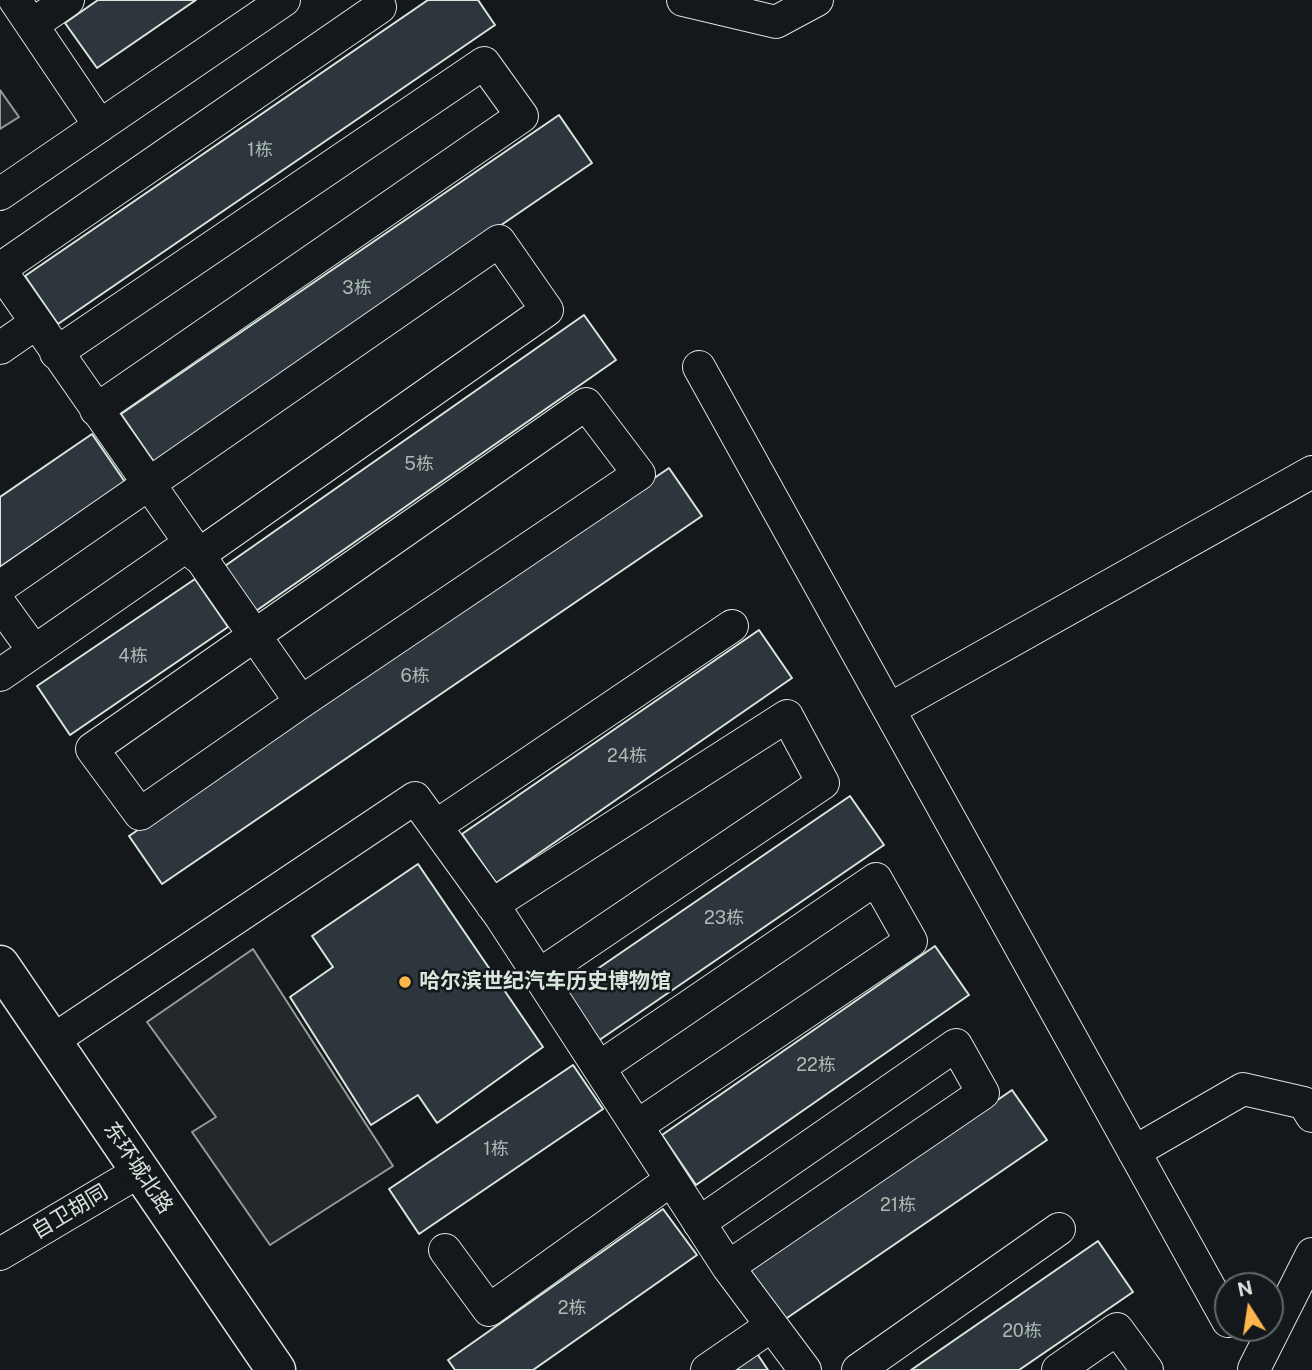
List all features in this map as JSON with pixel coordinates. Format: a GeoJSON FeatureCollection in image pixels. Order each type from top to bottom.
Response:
{"type":"FeatureCollection","features":[{"type":"Feature","properties":{"kind":"main road","name":"东环城北路"},"geometry":{"type":"LineString","coordinates":[[0,965],[276,1370]]}},
{"type":"Feature","properties":{"kind":"street"},"geometry":{"type":"LineString","coordinates":[[68,0],[24,13],[100,125]]}},
{"type":"Feature","properties":{"kind":"street"},"geometry":{"type":"LineString","coordinates":[[0,194],[284,0]]}},
{"type":"Feature","properties":{"kind":"street"},"geometry":{"type":"LineString","coordinates":[[683,0],[776,22],[817,0]]}},
{"type":"Feature","properties":{"kind":"street"},"geometry":{"type":"LineString","coordinates":[[301,702],[0,270],[380,7]]}},
{"type":"Feature","properties":{"kind":"street"},"geometry":{"type":"LineString","coordinates":[[56,353],[484,62],[522,116],[96,410]]}},
{"type":"Feature","properties":{"kind":"street"},"geometry":{"type":"LineString","coordinates":[[0,587],[499,241],[547,310],[193,550],[0,675]]}},
{"type":"Feature","properties":{"kind":"street"},"geometry":{"type":"LineString","coordinates":[[0,348],[36,323]]}},
{"type":"Feature","properties":{"kind":"street"},"geometry":{"type":"LineString","coordinates":[[699,367],[1214,1296]]}},
{"type":"Feature","properties":{"kind":"street"},"geometry":{"type":"LineString","coordinates":[[586,404],[639,474],[140,814],[92,749],[254,636],[586,404]]}},
{"type":"Feature","properties":{"kind":"street"},"geometry":{"type":"LineString","coordinates":[[890,709],[1312,472]]}},
{"type":"Feature","properties":{"kind":"street"},"geometry":{"type":"LineString","coordinates":[[0,604],[34,651]]}},
{"type":"Feature","properties":{"kind":"street"},"geometry":{"type":"LineString","coordinates":[[436,826],[732,626]]}},
{"type":"Feature","properties":{"kind":"street"},"geometry":{"type":"LineString","coordinates":[[492,905],[787,716],[824,783],[539,975]]}},
{"type":"Feature","properties":{"kind":"street"},"geometry":{"type":"LineString","coordinates":[[51,1041],[415,797],[539,975],[728,1268],[805,1370]]}},
{"type":"Feature","properties":{"kind":"street"},"geometry":{"type":"LineString","coordinates":[[600,1068],[876,879],[911,941],[637,1126]]}},
{"type":"Feature","properties":{"kind":"street"},"geometry":{"type":"LineString","coordinates":[[699,1223],[957,1045],[984,1094],[728,1268]]}},
{"type":"Feature","properties":{"kind":"street"},"geometry":{"type":"LineString","coordinates":[[1134,1152],[1243,1089],[1304,1103],[1312,1116]]}},
{"type":"Feature","properties":{"kind":"street","name":"自卫胡同"},"geometry":{"type":"LineString","coordinates":[[0,1254],[140,1171]]}},
{"type":"Feature","properties":{"kind":"street"},"geometry":{"type":"LineString","coordinates":[[445,1250],[489,1310],[671,1180]]}},
{"type":"Feature","properties":{"kind":"street"},"geometry":{"type":"LineString","coordinates":[[858,1370],[1059,1230]]}},
{"type":"Feature","properties":{"kind":"street"},"geometry":{"type":"LineString","coordinates":[[1255,1369],[1312,1254]]}},
{"type":"Feature","properties":{"kind":"street"},"geometry":{"type":"LineString","coordinates":[[707,1370],[771,1326]]}},
{"type":"Feature","properties":{"kind":"street"},"geometry":{"type":"LineString","coordinates":[[1058,1370],[1118,1329],[1147,1370]]}},
{"type":"Feature","properties":{"kind":"street"},"geometry":{"type":"LineString","coordinates":[[1240,1342],[1255,1369]]}},
{"type":"Feature","properties":{"kind":"shaded area"},"geometry":{"type":"Polygon","coordinates":[[[0,90],[19,117],[0,129],[0,90]]]}},
{"type":"Feature","properties":{"kind":"shaded area"},"geometry":{"type":"Polygon","coordinates":[[[253,949],[393,1166],[270,1245],[192,1132],[216,1117],[147,1022],[253,949]]]}},
{"type":"Feature","properties":{"kind":"building"},"geometry":{"type":"Polygon","coordinates":[[[98,0],[196,0],[97,68],[65,23],[98,0]]]}},
{"type":"Feature","properties":{"kind":"building"},"geometry":{"type":"Polygon","coordinates":[[[428,0],[478,0],[495,25],[58,324],[25,276],[428,0]]]}},
{"type":"Feature","properties":{"kind":"building"},"geometry":{"type":"Polygon","coordinates":[[[559,115],[592,163],[154,462],[121,414],[559,115]]]}},
{"type":"Feature","properties":{"kind":"building"},"geometry":{"type":"Polygon","coordinates":[[[584,315],[616,360],[253,613],[222,568],[584,315]]]}},
{"type":"Feature","properties":{"kind":"building"},"geometry":{"type":"Polygon","coordinates":[[[92,434],[125,482],[0,567],[0,497],[92,434]]]}},
{"type":"Feature","properties":{"kind":"building"},"geometry":{"type":"Polygon","coordinates":[[[669,468],[702,516],[162,884],[129,836],[669,468]]]}},
{"type":"Feature","properties":{"kind":"building"},"geometry":{"type":"Polygon","coordinates":[[[195,579],[228,627],[70,735],[37,686],[195,579]]]}},
{"type":"Feature","properties":{"kind":"building"},"geometry":{"type":"Polygon","coordinates":[[[759,630],[792,678],[496,883],[462,834],[759,630]]]}},
{"type":"Feature","properties":{"kind":"building"},"geometry":{"type":"Polygon","coordinates":[[[850,796],[884,845],[598,1041],[565,991],[850,796]]]}},
{"type":"Feature","properties":{"kind":"building","name":"哈尔滨世纪汽车历史博物馆"},"geometry":{"type":"Polygon","coordinates":[[[418,864],[543,1047],[437,1123],[418,1095],[371,1125],[290,997],[333,967],[312,936],[418,864]]]}},
{"type":"Feature","properties":{"kind":"building"},"geometry":{"type":"Polygon","coordinates":[[[935,946],[969,995],[696,1185],[662,1135],[935,946]]]}},
{"type":"Feature","properties":{"kind":"building"},"geometry":{"type":"Polygon","coordinates":[[[573,1065],[603,1109],[419,1234],[389,1189],[573,1065]]]}},
{"type":"Feature","properties":{"kind":"building"},"geometry":{"type":"Polygon","coordinates":[[[1012,1090],[1047,1140],[784,1320],[750,1271],[1012,1090]]]}},
{"type":"Feature","properties":{"kind":"building"},"geometry":{"type":"Polygon","coordinates":[[[663,1209],[697,1255],[533,1370],[455,1370],[448,1360],[663,1209]]]}},
{"type":"Feature","properties":{"kind":"building"},"geometry":{"type":"Polygon","coordinates":[[[1098,1241],[1133,1292],[1019,1370],[911,1370],[1098,1241]]]}},
{"type":"Feature","properties":{"kind":"building"},"geometry":{"type":"Polygon","coordinates":[[[756,1352],[768,1370],[731,1370],[756,1352]]]}},
{"type":"Feature","properties":{"kind":"place","name":"哈尔滨世纪汽车历史博物馆"},"geometry":{"type":"Point","coordinates":[405,982]}}]}
